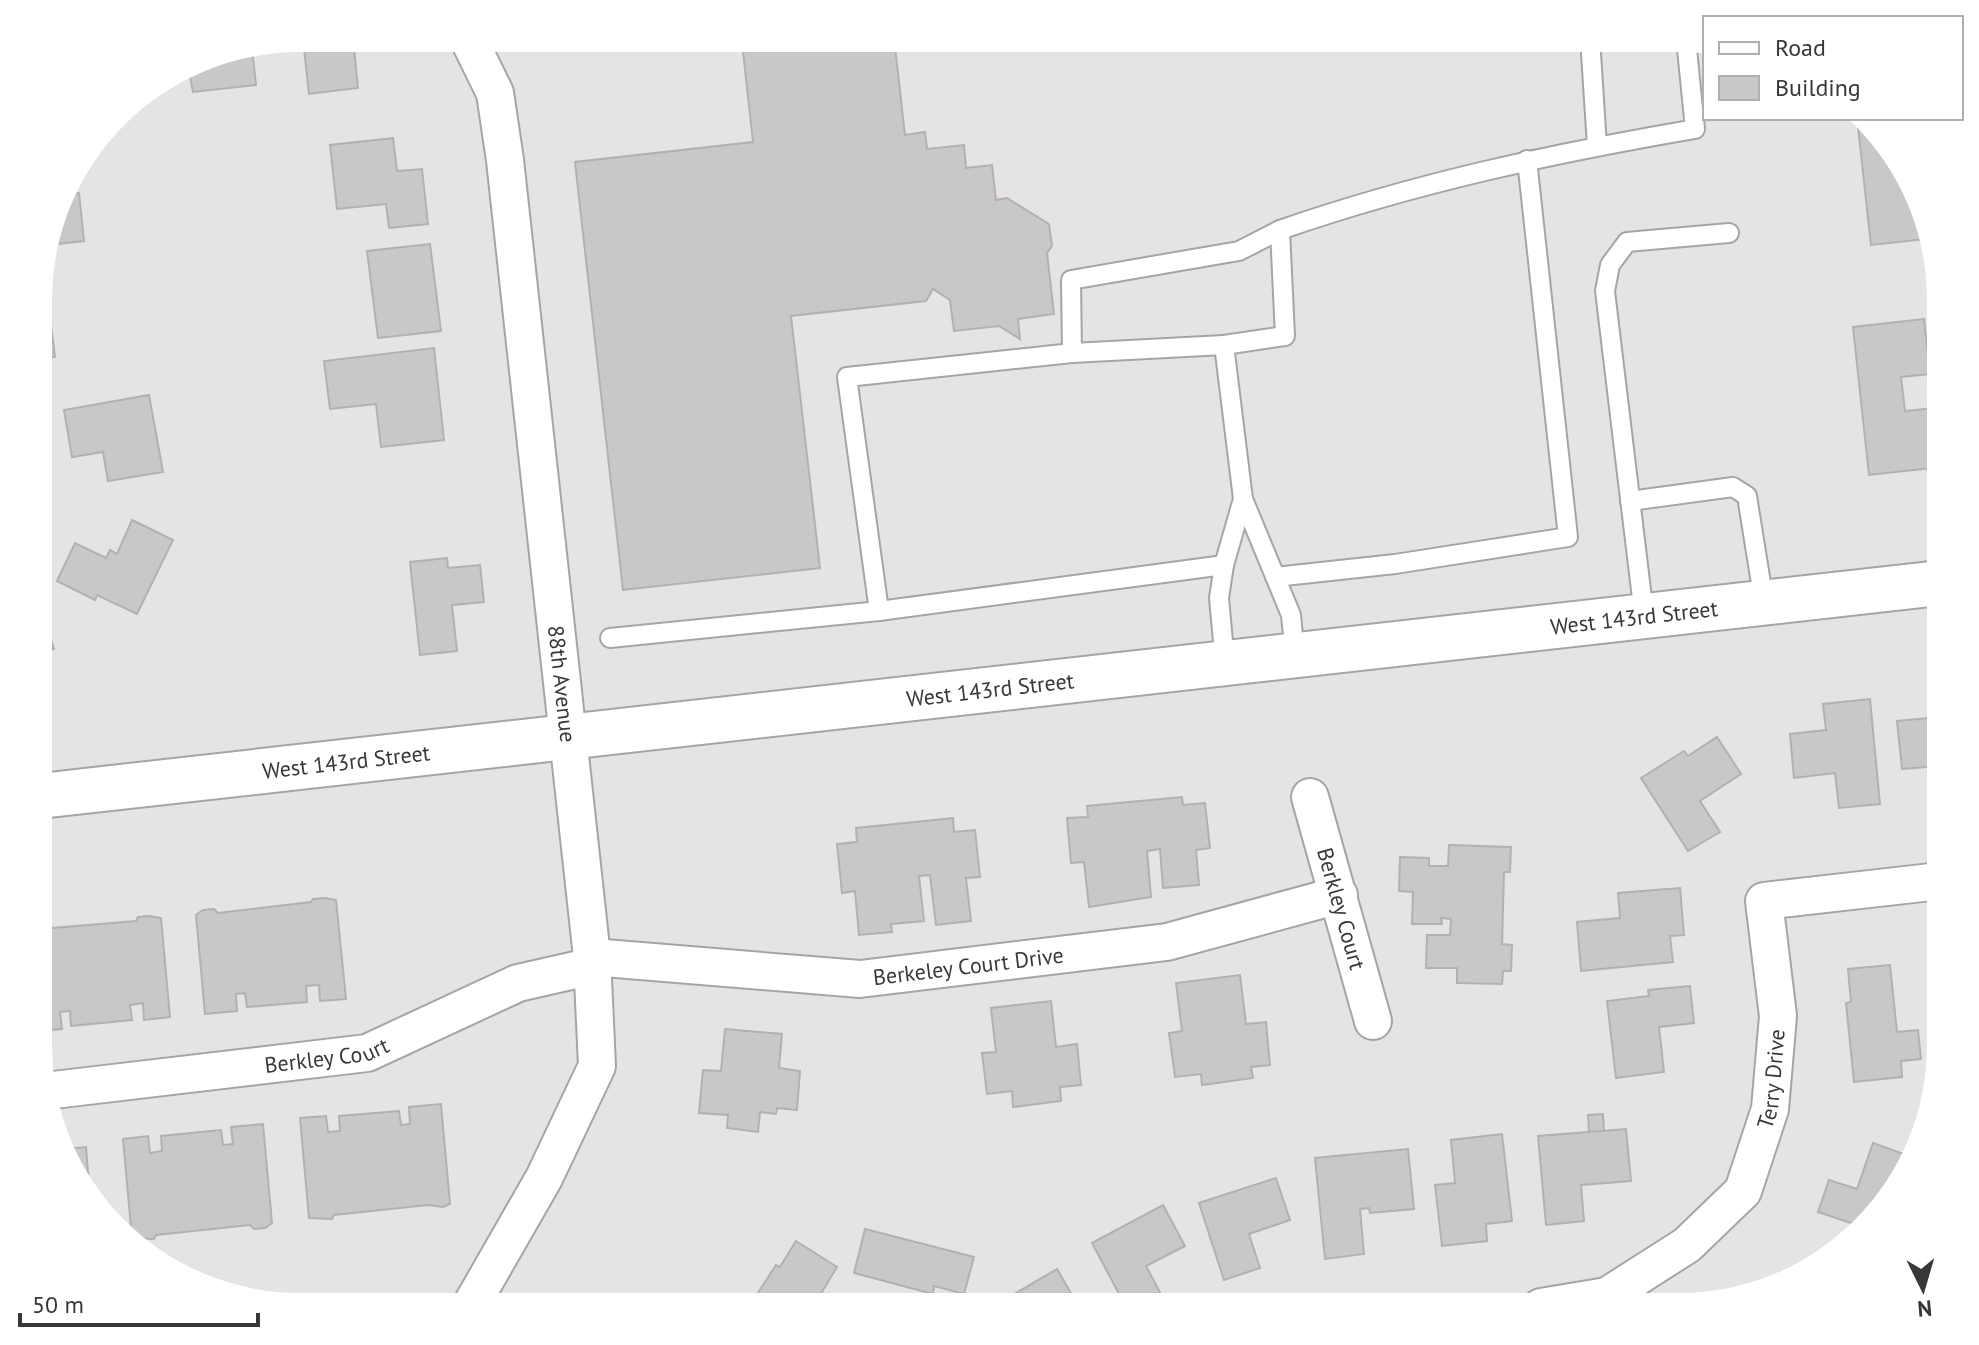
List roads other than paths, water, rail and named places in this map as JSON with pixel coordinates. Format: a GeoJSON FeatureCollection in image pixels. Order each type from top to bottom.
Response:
{"type":"FeatureCollection","features":[{"type":"Feature","properties":{"kind":"main road","name":"West 143rd Street"},"geometry":{"type":"LineString","coordinates":[[53,795],[1926,585]]}},
{"type":"Feature","properties":{"kind":"street","name":"88th Avenue"},"geometry":{"type":"LineString","coordinates":[[475,52],[495,93],[505,160],[593,961],[597,1066],[544,1178],[479,1292]]}},
{"type":"Feature","properties":{"kind":"street","name":"Berkley Court"},"geometry":{"type":"LineString","coordinates":[[1310,797],[1373,1021]]}},
{"type":"Feature","properties":{"kind":"street","name":"Terry Drive"},"geometry":{"type":"LineString","coordinates":[[1612,1293],[1687,1245],[1743,1191],[1770,1109],[1778,1016],[1764,901],[1926,883]]}},
{"type":"Feature","properties":{"kind":"street","name":"Berkeley Court Drive"},"geometry":{"type":"LineString","coordinates":[[593,961],[860,979],[1167,942],[1339,895]]}},
{"type":"Feature","properties":{"kind":"street","name":"Berkley Court"},"geometry":{"type":"LineString","coordinates":[[57,1090],[339,1059],[367,1053],[518,983],[593,961]]}},
{"type":"Feature","properties":{"kind":"lane"},"geometry":{"type":"LineString","coordinates":[[1591,53],[1597,146]]}},
{"type":"Feature","properties":{"kind":"lane"},"geometry":{"type":"LineString","coordinates":[[1072,353],[1071,280],[1239,251],[1280,230],[1362,201],[1527,160],[1695,129],[1687,53]]}},
{"type":"Feature","properties":{"kind":"lane"},"geometry":{"type":"LineString","coordinates":[[1275,577],[1395,564],[1568,537],[1527,160]]}},
{"type":"Feature","properties":{"kind":"lane"},"geometry":{"type":"LineString","coordinates":[[879,611],[847,377],[1072,353],[1224,345],[1285,336],[1280,230]]}},
{"type":"Feature","properties":{"kind":"lane"},"geometry":{"type":"LineString","coordinates":[[1644,616],[1605,291],[1610,265],[1627,242],[1729,233]]}},
{"type":"Feature","properties":{"kind":"lane"},"geometry":{"type":"LineString","coordinates":[[1224,345],[1243,499],[1291,615],[1295,655]]}},
{"type":"Feature","properties":{"kind":"lane"},"geometry":{"type":"LineString","coordinates":[[1630,501],[1733,487],[1742,489],[1747,496],[1764,602]]}},
{"type":"Feature","properties":{"kind":"lane"},"geometry":{"type":"LineString","coordinates":[[1225,663],[1219,598],[1224,565],[1243,499]]}},
{"type":"Feature","properties":{"kind":"lane"},"geometry":{"type":"LineString","coordinates":[[610,638],[879,611],[1224,565]]}}]}
